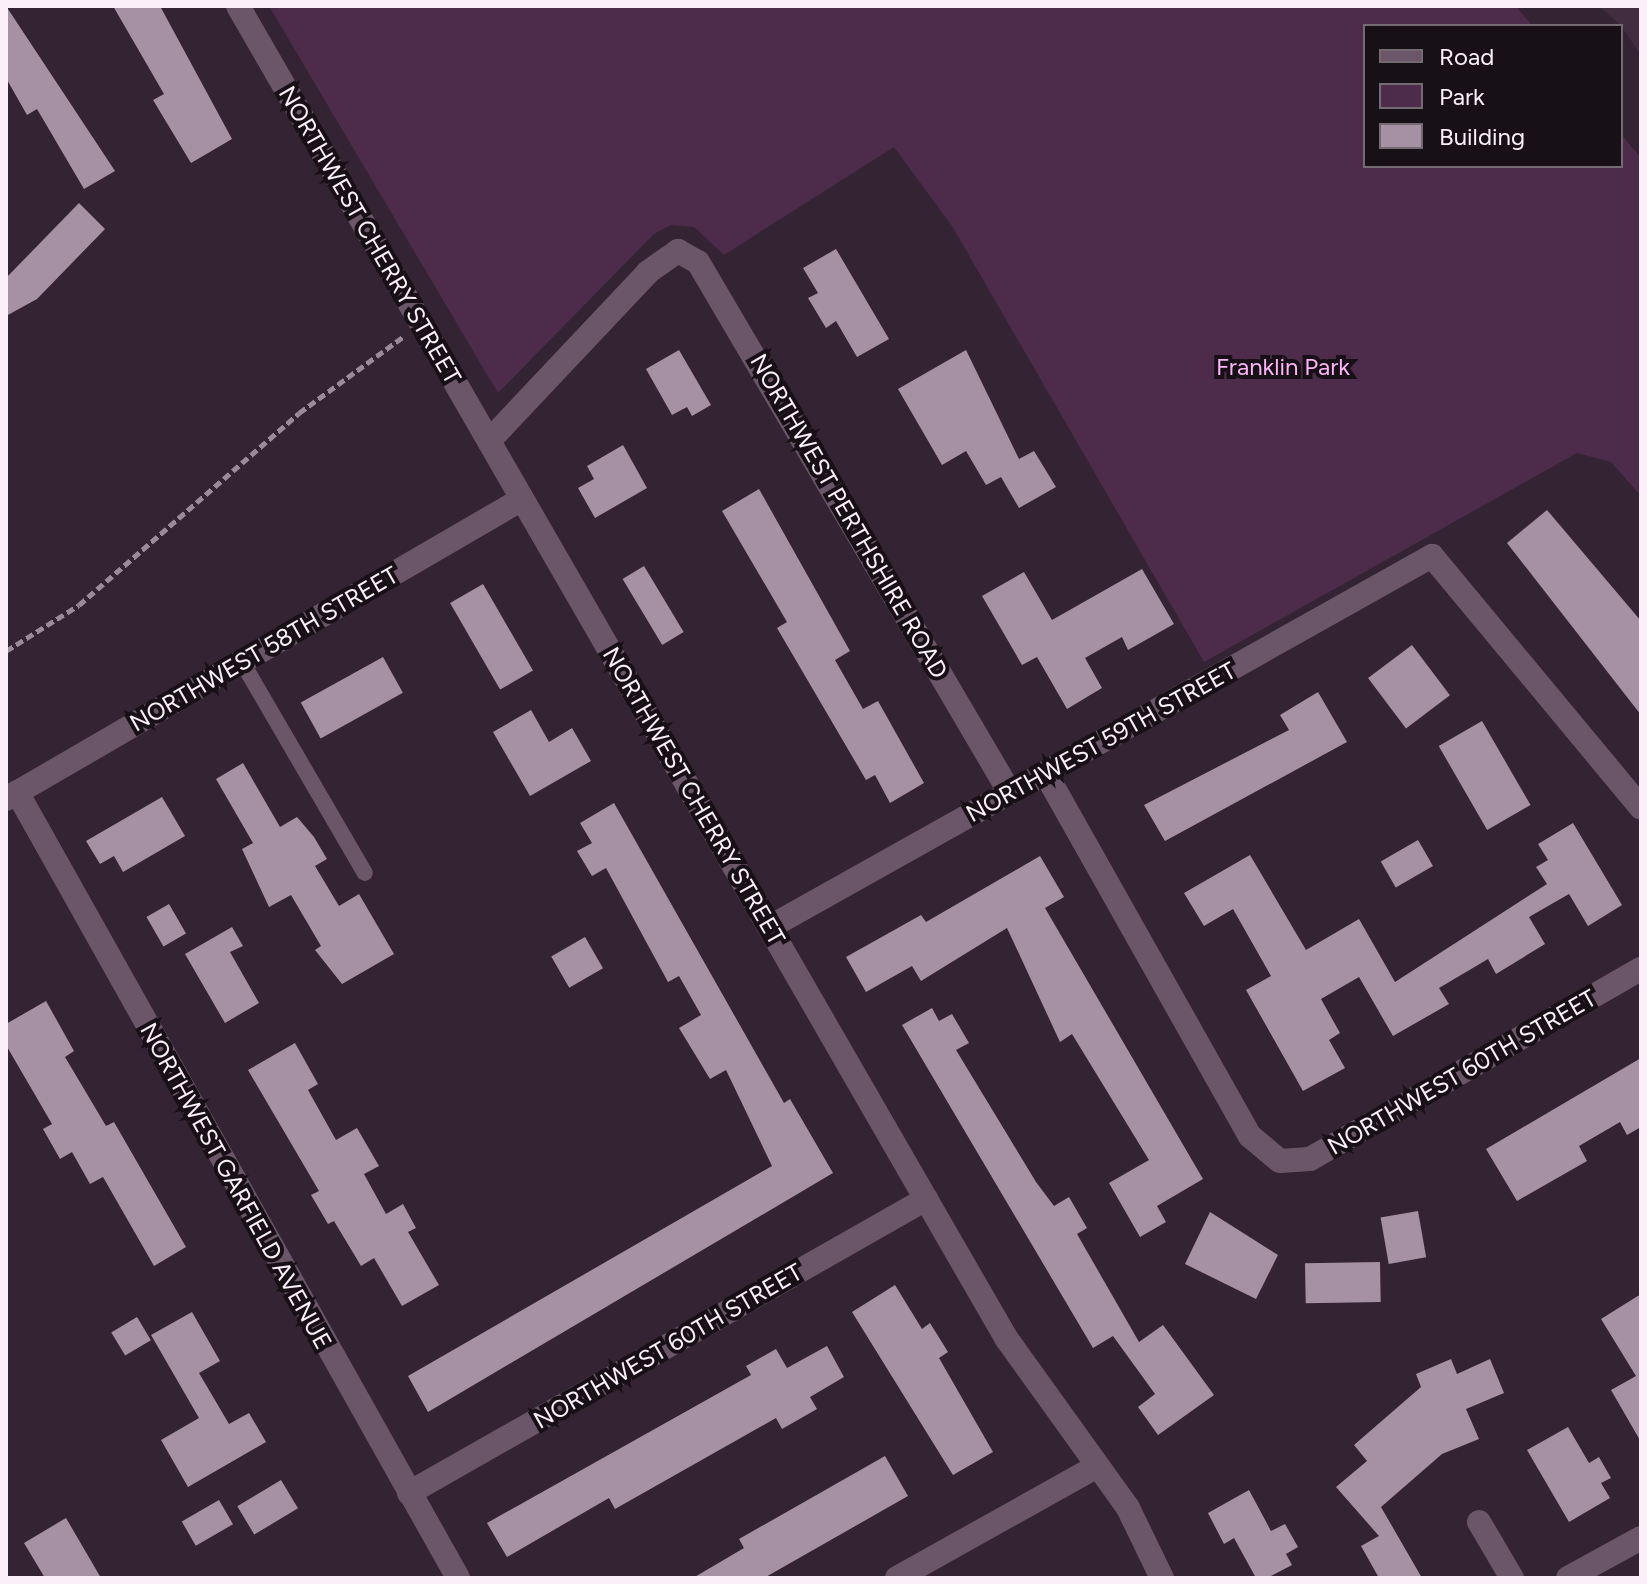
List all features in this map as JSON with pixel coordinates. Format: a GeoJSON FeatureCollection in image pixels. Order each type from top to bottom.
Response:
{"type":"FeatureCollection","features":[{"type":"Feature","properties":{"kind":"street","name":"NORTHWEST CHERRY STREET"},"geometry":{"type":"LineString","coordinates":[[238,6],[1006,1338],[1094,1468],[1128,1508],[1162,1578]]}},
{"type":"Feature","properties":{"kind":"street","name":"NORTHWEST PERTHSHIRE ROAD"},"geometry":{"type":"LineString","coordinates":[[489,441],[648,272],[678,251],[710,279],[1009,791]]}},
{"type":"Feature","properties":{"kind":"street","name":"NORTHWEST 58TH STREET"},"geometry":{"type":"LineString","coordinates":[[11,796],[522,499]]}},
{"type":"Feature","properties":{"kind":"street","name":"NORTHWEST 59TH STREET"},"geometry":{"type":"LineString","coordinates":[[770,927],[1009,791],[1047,776],[1432,556],[1641,808]]}},
{"type":"Feature","properties":{"kind":"street","name":"NORTHWEST 60TH STREET"},"geometry":{"type":"LineString","coordinates":[[1047,776],[1250,1136],[1280,1161],[1310,1159],[1641,969]]}},
{"type":"Feature","properties":{"kind":"street","name":"NORTHWEST GARFIELD AVENUE"},"geometry":{"type":"LineString","coordinates":[[11,796],[458,1578]]}},
{"type":"Feature","properties":{"kind":"street","name":"NORTHWEST 60TH STREET"},"geometry":{"type":"LineString","coordinates":[[409,1493],[926,1199]]}},
{"type":"Feature","properties":{"kind":"street"},"geometry":{"type":"LineString","coordinates":[[897,1578],[1094,1468]]}},
{"type":"Feature","properties":{"kind":"street"},"geometry":{"type":"LineString","coordinates":[[1479,1522],[1512,1578]]}},
{"type":"Feature","properties":{"kind":"street"},"geometry":{"type":"LineString","coordinates":[[1568,1578],[1641,1538]]}},
{"type":"Feature","properties":{"kind":"lane"},"geometry":{"type":"LineString","coordinates":[[242,662],[365,873]]}},
{"type":"Feature","properties":{"kind":"path"},"geometry":{"type":"LineString","coordinates":[[6,651],[79,605],[299,413],[421,324]]}},
{"type":"Feature","properties":{"kind":"shaded area"},"geometry":{"type":"Polygon","coordinates":[[[1599,6],[1641,6],[1641,55],[1623,29],[1623,24],[1619,24],[1599,6]]]}},
{"type":"Feature","properties":{"kind":"green space","name":"Franklin Park"},"geometry":{"type":"Polygon","coordinates":[[[269,6],[1516,6],[1530,24],[1363,24],[1363,168],[1623,168],[1623,136],[1641,158],[1641,496],[1611,462],[1577,453],[1204,662],[952,226],[894,147],[724,255],[694,227],[671,225],[654,234],[498,393],[269,6]]]}},
{"type":"Feature","properties":{"kind":"building"},"geometry":{"type":"Polygon","coordinates":[[[6,6],[115,171],[84,189],[37,109],[27,115],[6,78],[6,6]]]}},
{"type":"Feature","properties":{"kind":"building"},"geometry":{"type":"Polygon","coordinates":[[[113,6],[160,6],[232,139],[191,163],[153,100],[164,94],[113,6]]]}},
{"type":"Feature","properties":{"kind":"building"},"geometry":{"type":"Polygon","coordinates":[[[79,203],[105,229],[37,299],[6,316],[6,278],[79,203]]]}},
{"type":"Feature","properties":{"kind":"building"},"geometry":{"type":"Polygon","coordinates":[[[836,249],[889,339],[857,357],[836,321],[826,328],[808,298],[818,293],[803,268],[836,249]]]}},
{"type":"Feature","properties":{"kind":"building"},"geometry":{"type":"Polygon","coordinates":[[[679,350],[711,405],[692,416],[687,407],[672,415],[646,369],[679,350]]]}},
{"type":"Feature","properties":{"kind":"building"},"geometry":{"type":"Polygon","coordinates":[[[966,350],[1019,459],[1034,451],[1056,487],[1019,508],[1001,477],[986,485],[966,451],[942,465],[898,389],[966,350]]]}},
{"type":"Feature","properties":{"kind":"building"},"geometry":{"type":"Polygon","coordinates":[[[623,445],[647,488],[595,518],[578,488],[594,479],[587,466],[623,445]]]}},
{"type":"Feature","properties":{"kind":"building"},"geometry":{"type":"Polygon","coordinates":[[[759,489],[850,651],[835,660],[863,709],[878,701],[924,783],[890,803],[875,775],[866,780],[777,628],[787,622],[722,511],[759,489]]]}},
{"type":"Feature","properties":{"kind":"building"},"geometry":{"type":"Polygon","coordinates":[[[1547,510],[1641,621],[1641,715],[1507,543],[1547,510]]]}},
{"type":"Feature","properties":{"kind":"building"},"geometry":{"type":"Polygon","coordinates":[[[644,566],[684,632],[662,645],[623,579],[644,566]]]}},
{"type":"Feature","properties":{"kind":"building"},"geometry":{"type":"Polygon","coordinates":[[[1142,569],[1174,624],[1128,650],[1122,637],[1085,658],[1102,688],[1067,709],[1037,657],[1022,665],[982,596],[1024,572],[1052,620],[1142,569]]]}},
{"type":"Feature","properties":{"kind":"building"},"geometry":{"type":"Polygon","coordinates":[[[483,584],[533,671],[500,690],[450,603],[483,584]]]}},
{"type":"Feature","properties":{"kind":"building"},"geometry":{"type":"Polygon","coordinates":[[[1412,645],[1450,695],[1406,728],[1368,678],[1412,645]]]}},
{"type":"Feature","properties":{"kind":"building"},"geometry":{"type":"Polygon","coordinates":[[[383,657],[403,693],[321,738],[301,703],[383,657]]]}},
{"type":"Feature","properties":{"kind":"building"},"geometry":{"type":"Polygon","coordinates":[[[1318,692],[1347,742],[1165,841],[1144,805],[1289,730],[1280,715],[1318,692]]]}},
{"type":"Feature","properties":{"kind":"building"},"geometry":{"type":"Polygon","coordinates":[[[531,710],[549,742],[572,728],[591,761],[530,796],[493,732],[531,710]]]}},
{"type":"Feature","properties":{"kind":"building"},"geometry":{"type":"Polygon","coordinates":[[[1482,721],[1530,805],[1487,830],[1439,746],[1482,721]]]}},
{"type":"Feature","properties":{"kind":"building"},"geometry":{"type":"Polygon","coordinates":[[[243,763],[280,827],[297,817],[314,837],[327,859],[315,866],[339,906],[359,894],[394,954],[342,984],[315,950],[321,946],[291,895],[269,907],[242,849],[253,843],[216,779],[243,763]]]}},
{"type":"Feature","properties":{"kind":"building"},"geometry":{"type":"Polygon","coordinates":[[[162,797],[185,836],[123,872],[114,856],[100,864],[86,841],[162,797]]]}},
{"type":"Feature","properties":{"kind":"building"},"geometry":{"type":"Polygon","coordinates":[[[614,803],[784,1103],[790,1099],[833,1173],[428,1412],[408,1376],[772,1166],[726,1070],[710,1079],[679,1028],[701,1015],[679,976],[668,982],[606,868],[592,876],[577,851],[592,843],[580,823],[614,803]]]}},
{"type":"Feature","properties":{"kind":"building"},"geometry":{"type":"Polygon","coordinates":[[[1573,823],[1622,905],[1588,926],[1569,894],[1529,917],[1545,944],[1496,974],[1488,959],[1439,988],[1449,1004],[1393,1036],[1359,977],[1321,999],[1340,1033],[1329,1040],[1345,1068],[1303,1091],[1246,990],[1271,976],[1233,909],[1204,926],[1184,893],[1250,855],[1306,950],[1359,919],[1395,982],[1547,884],[1536,867],[1548,860],[1538,844],[1573,823]]]}},
{"type":"Feature","properties":{"kind":"building"},"geometry":{"type":"Polygon","coordinates":[[[1418,840],[1433,866],[1396,887],[1381,862],[1418,840]]]}},
{"type":"Feature","properties":{"kind":"building"},"geometry":{"type":"Polygon","coordinates":[[[1040,856],[1064,897],[1045,908],[1203,1179],[1157,1206],[1166,1222],[1140,1237],[1109,1183],[1149,1160],[1072,1034],[1060,1042],[1007,928],[921,981],[912,966],[866,992],[846,957],[921,915],[926,922],[1040,856]]]}},
{"type":"Feature","properties":{"kind":"building"},"geometry":{"type":"Polygon","coordinates":[[[169,904],[186,933],[163,946],[146,917],[169,904]]]}},
{"type":"Feature","properties":{"kind":"building"},"geometry":{"type":"Polygon","coordinates":[[[232,927],[243,946],[230,952],[259,1003],[225,1023],[185,954],[232,927]]]}},
{"type":"Feature","properties":{"kind":"building"},"geometry":{"type":"Polygon","coordinates":[[[585,937],[603,968],[569,988],[551,956],[585,937]]]}},
{"type":"Feature","properties":{"kind":"building"},"geometry":{"type":"Polygon","coordinates":[[[46,1001],[74,1051],[65,1057],[106,1126],[114,1122],[186,1247],[154,1266],[103,1177],[90,1184],[72,1152],[60,1159],[43,1129],[52,1124],[6,1045],[6,1024],[46,1001]]]}},
{"type":"Feature","properties":{"kind":"building"},"geometry":{"type":"Polygon","coordinates":[[[932,1008],[939,1021],[952,1014],[969,1043],[956,1050],[1036,1182],[1054,1206],[1069,1197],[1087,1228],[1077,1234],[1139,1342],[1163,1325],[1214,1395],[1158,1435],[1138,1407],[1155,1394],[1113,1336],[1093,1348],[902,1025],[932,1008]]]}},
{"type":"Feature","properties":{"kind":"building"},"geometry":{"type":"Polygon","coordinates":[[[295,1043],[318,1084],[308,1090],[336,1140],[357,1128],[379,1166],[364,1174],[386,1214],[403,1204],[416,1228],[408,1232],[439,1285],[402,1306],[374,1258],[361,1266],[334,1221],[328,1224],[311,1195],[319,1191],[248,1070],[295,1043]]]}},
{"type":"Feature","properties":{"kind":"building"},"geometry":{"type":"Polygon","coordinates":[[[1641,1058],[1641,1127],[1627,1135],[1620,1122],[1579,1146],[1587,1161],[1517,1201],[1486,1149],[1641,1058]]]}},
{"type":"Feature","properties":{"kind":"building"},"geometry":{"type":"Polygon","coordinates":[[[1418,1211],[1426,1257],[1389,1264],[1381,1218],[1418,1211]]]}},
{"type":"Feature","properties":{"kind":"building"},"geometry":{"type":"Polygon","coordinates":[[[1210,1212],[1278,1255],[1256,1299],[1185,1264],[1210,1212]]]}},
{"type":"Feature","properties":{"kind":"building"},"geometry":{"type":"Polygon","coordinates":[[[1380,1262],[1381,1302],[1306,1303],[1305,1263],[1380,1262]]]}},
{"type":"Feature","properties":{"kind":"building"},"geometry":{"type":"Polygon","coordinates":[[[895,1285],[922,1329],[930,1323],[948,1352],[939,1358],[993,1452],[953,1475],[852,1312],[895,1285]]]}},
{"type":"Feature","properties":{"kind":"building"},"geometry":{"type":"Polygon","coordinates":[[[1641,1294],[1641,1442],[1611,1390],[1636,1376],[1601,1319],[1641,1294]]]}},
{"type":"Feature","properties":{"kind":"building"},"geometry":{"type":"Polygon","coordinates":[[[192,1312],[220,1361],[199,1373],[229,1424],[249,1413],[266,1442],[188,1487],[161,1440],[199,1418],[151,1335],[192,1312]]]}},
{"type":"Feature","properties":{"kind":"building"},"geometry":{"type":"Polygon","coordinates":[[[137,1317],[151,1340],[125,1356],[111,1332],[137,1317]]]}},
{"type":"Feature","properties":{"kind":"building"},"geometry":{"type":"Polygon","coordinates":[[[827,1346],[844,1377],[810,1397],[817,1409],[782,1429],[776,1418],[615,1509],[609,1498],[507,1557],[487,1523],[751,1375],[746,1366],[776,1349],[787,1368],[827,1346]]]}},
{"type":"Feature","properties":{"kind":"building"},"geometry":{"type":"Polygon","coordinates":[[[1451,1359],[1457,1374],[1490,1359],[1504,1393],[1466,1409],[1479,1439],[1442,1454],[1381,1507],[1422,1578],[1379,1578],[1361,1546],[1379,1536],[1336,1487],[1367,1461],[1354,1445],[1421,1387],[1416,1374],[1451,1359]]]}},
{"type":"Feature","properties":{"kind":"building"},"geometry":{"type":"Polygon","coordinates":[[[1568,1427],[1589,1463],[1599,1457],[1611,1478],[1601,1483],[1610,1498],[1569,1522],[1527,1450],[1568,1427]]]}},
{"type":"Feature","properties":{"kind":"building"},"geometry":{"type":"Polygon","coordinates":[[[885,1456],[908,1496],[764,1578],[693,1578],[744,1548],[739,1539],[885,1456]]]}},
{"type":"Feature","properties":{"kind":"building"},"geometry":{"type":"Polygon","coordinates":[[[281,1480],[298,1508],[254,1535],[237,1506],[281,1480]]]}},
{"type":"Feature","properties":{"kind":"building"},"geometry":{"type":"Polygon","coordinates":[[[1249,1490],[1271,1531],[1285,1524],[1298,1547],[1286,1554],[1292,1565],[1267,1578],[1256,1578],[1234,1538],[1224,1544],[1208,1513],[1249,1490]]]}},
{"type":"Feature","properties":{"kind":"building"},"geometry":{"type":"Polygon","coordinates":[[[219,1500],[233,1524],[196,1546],[182,1522],[219,1500]]]}},
{"type":"Feature","properties":{"kind":"building"},"geometry":{"type":"Polygon","coordinates":[[[66,1518],[101,1578],[45,1578],[24,1543],[66,1518]]]}}]}
